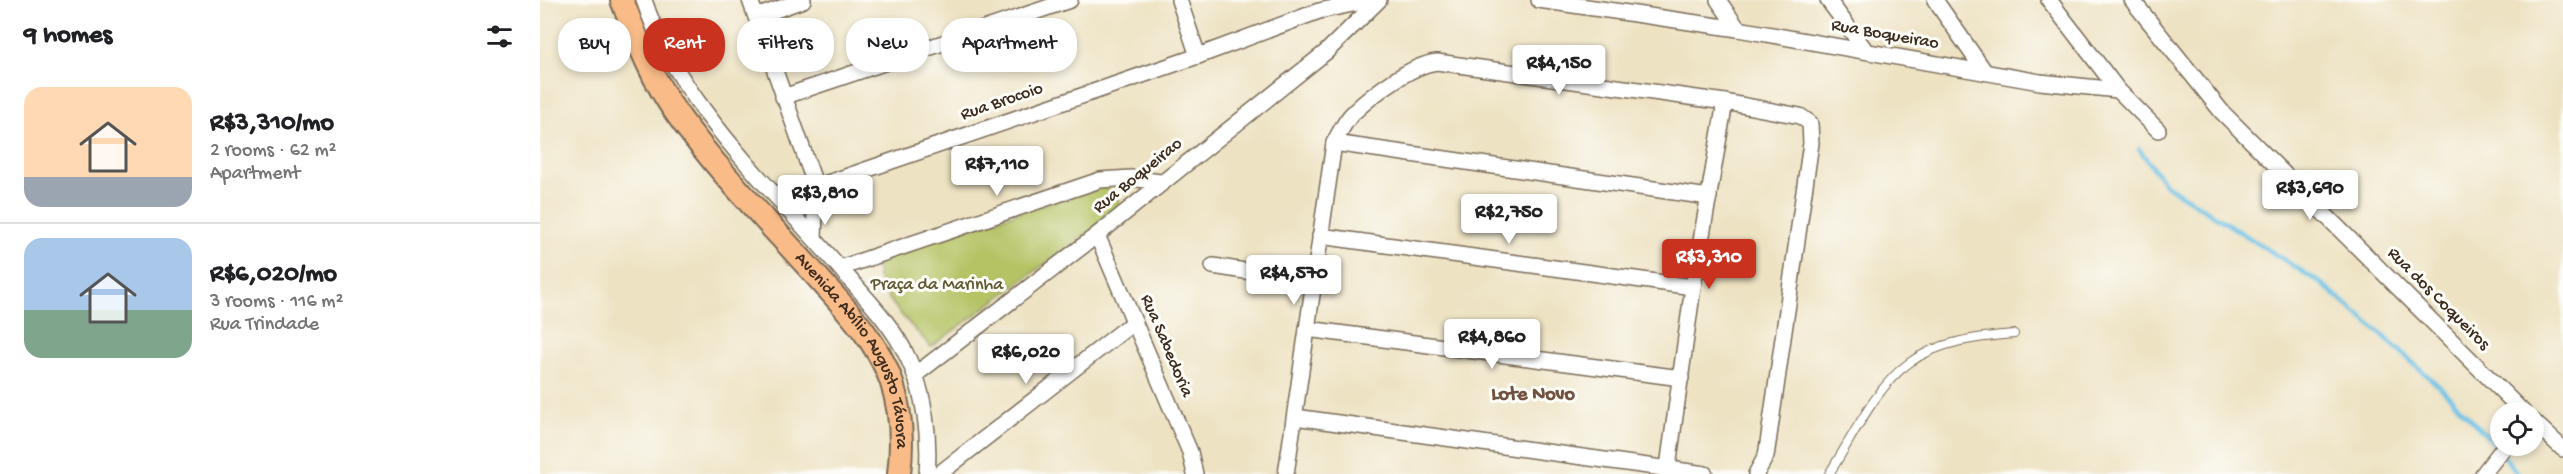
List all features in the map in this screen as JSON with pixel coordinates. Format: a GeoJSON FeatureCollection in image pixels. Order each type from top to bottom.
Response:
{"type":"FeatureCollection","features":[{"type":"Feature","properties":{"kind":"main road","name":"Avenida Abílio Augusto Távora"},"geometry":{"type":"LineString","coordinates":[[622,0],[642,51],[677,114],[834,296],[878,353],[890,379],[897,406],[902,437],[899,474]]}},
{"type":"Feature","properties":{"kind":"street"},"geometry":{"type":"LineString","coordinates":[[644,0],[661,44],[700,104],[892,330],[915,375],[927,428],[927,474]]}},
{"type":"Feature","properties":{"kind":"street"},"geometry":{"type":"LineString","coordinates":[[750,0],[816,187],[814,238]]}},
{"type":"Feature","properties":{"kind":"street"},"geometry":{"type":"LineString","coordinates":[[756,16],[803,0]]}},
{"type":"Feature","properties":{"kind":"street"},"geometry":{"type":"LineString","coordinates":[[783,97],[1071,0]]}},
{"type":"Feature","properties":{"kind":"street"},"geometry":{"type":"LineString","coordinates":[[1179,0],[1198,56]]}},
{"type":"Feature","properties":{"kind":"street","name":"Rua Brocoio"},"geometry":{"type":"LineString","coordinates":[[816,187],[1198,56],[1318,11],[1372,0]]}},
{"type":"Feature","properties":{"kind":"street","name":"Rua Boqueirao"},"geometry":{"type":"LineString","coordinates":[[915,375],[1097,235],[1160,182],[1326,52],[1378,0]]}},
{"type":"Feature","properties":{"kind":"street","name":"Rua Boqueirao"},"geometry":{"type":"LineString","coordinates":[[1539,0],[1738,29],[2040,82],[2118,90]]}},
{"type":"Feature","properties":{"kind":"street"},"geometry":{"type":"LineString","coordinates":[[1718,0],[1738,29]]}},
{"type":"Feature","properties":{"kind":"street"},"geometry":{"type":"LineString","coordinates":[[1828,0],[1866,51]]}},
{"type":"Feature","properties":{"kind":"street"},"geometry":{"type":"LineString","coordinates":[[1935,0],[1985,72]]}},
{"type":"Feature","properties":{"kind":"street"},"geometry":{"type":"LineString","coordinates":[[2049,0],[2118,90],[2158,130]]}},
{"type":"Feature","properties":{"kind":"street","name":"Rua dos Coqueiros"},"geometry":{"type":"LineString","coordinates":[[2132,0],[2222,112],[2513,402]]}},
{"type":"Feature","properties":{"kind":"street"},"geometry":{"type":"LineString","coordinates":[[1286,474],[1334,143],[1354,111],[1409,71],[1425,63],[1437,62],[1725,102],[1800,116],[1810,123],[1812,130],[1766,456],[1756,474]]}},
{"type":"Feature","properties":{"kind":"street"},"geometry":{"type":"LineString","coordinates":[[1668,471],[1693,287],[1725,102]]}},
{"type":"Feature","properties":{"kind":"street"},"geometry":{"type":"LineString","coordinates":[[1334,143],[1709,197]]}},
{"type":"Feature","properties":{"kind":"street"},"geometry":{"type":"LineString","coordinates":[[840,268],[1100,180],[1131,178],[1160,182]]}},
{"type":"Feature","properties":{"kind":"street","name":"Rua Sabedoria"},"geometry":{"type":"LineString","coordinates":[[1097,235],[1190,452],[1195,474]]}},
{"type":"Feature","properties":{"kind":"street"},"geometry":{"type":"LineString","coordinates":[[1320,236],[1693,287]]}},
{"type":"Feature","properties":{"kind":"street"},"geometry":{"type":"LineString","coordinates":[[1213,266],[1314,282]]}},
{"type":"Feature","properties":{"kind":"street"},"geometry":{"type":"LineString","coordinates":[[939,474],[1134,322]]}},
{"type":"Feature","properties":{"kind":"street"},"geometry":{"type":"LineString","coordinates":[[1307,329],[1681,378]]}},
{"type":"Feature","properties":{"kind":"street"},"geometry":{"type":"LineString","coordinates":[[1294,417],[1668,471],[1705,474]]}},
{"type":"Feature","properties":{"kind":"street"},"geometry":{"type":"LineString","coordinates":[[2544,431],[2563,449]]}},
{"type":"Feature","properties":{"kind":"street"},"geometry":{"type":"LineString","coordinates":[[2487,468],[2497,456]]}},
{"type":"Feature","properties":{"kind":"lane"},"geometry":{"type":"LineString","coordinates":[[1829,474],[1888,381],[1909,362],[1936,348],[1971,338],[2014,334]]}},
{"type":"Feature","properties":{"kind":"green space","name":"Praça da Marinha"},"geometry":{"type":"Polygon","coordinates":[[[1105,186],[1119,195],[1119,210],[931,347],[898,310],[883,289],[876,267],[890,251],[1105,186]]]}},
{"type":"Feature","properties":{"kind":"waterway"},"geometry":{"type":"LineString","coordinates":[[2139,149],[2166,185],[2322,284],[2441,388],[2490,440]]}},
{"type":"Feature","properties":{"kind":"waterway"},"geometry":{"type":"LineString","coordinates":[[2504,456],[2518,474]]}},
{"type":"Feature","properties":{"kind":"district","name":"Lote Novo"},"geometry":{"type":"Point","coordinates":[1533,395]}}]}
